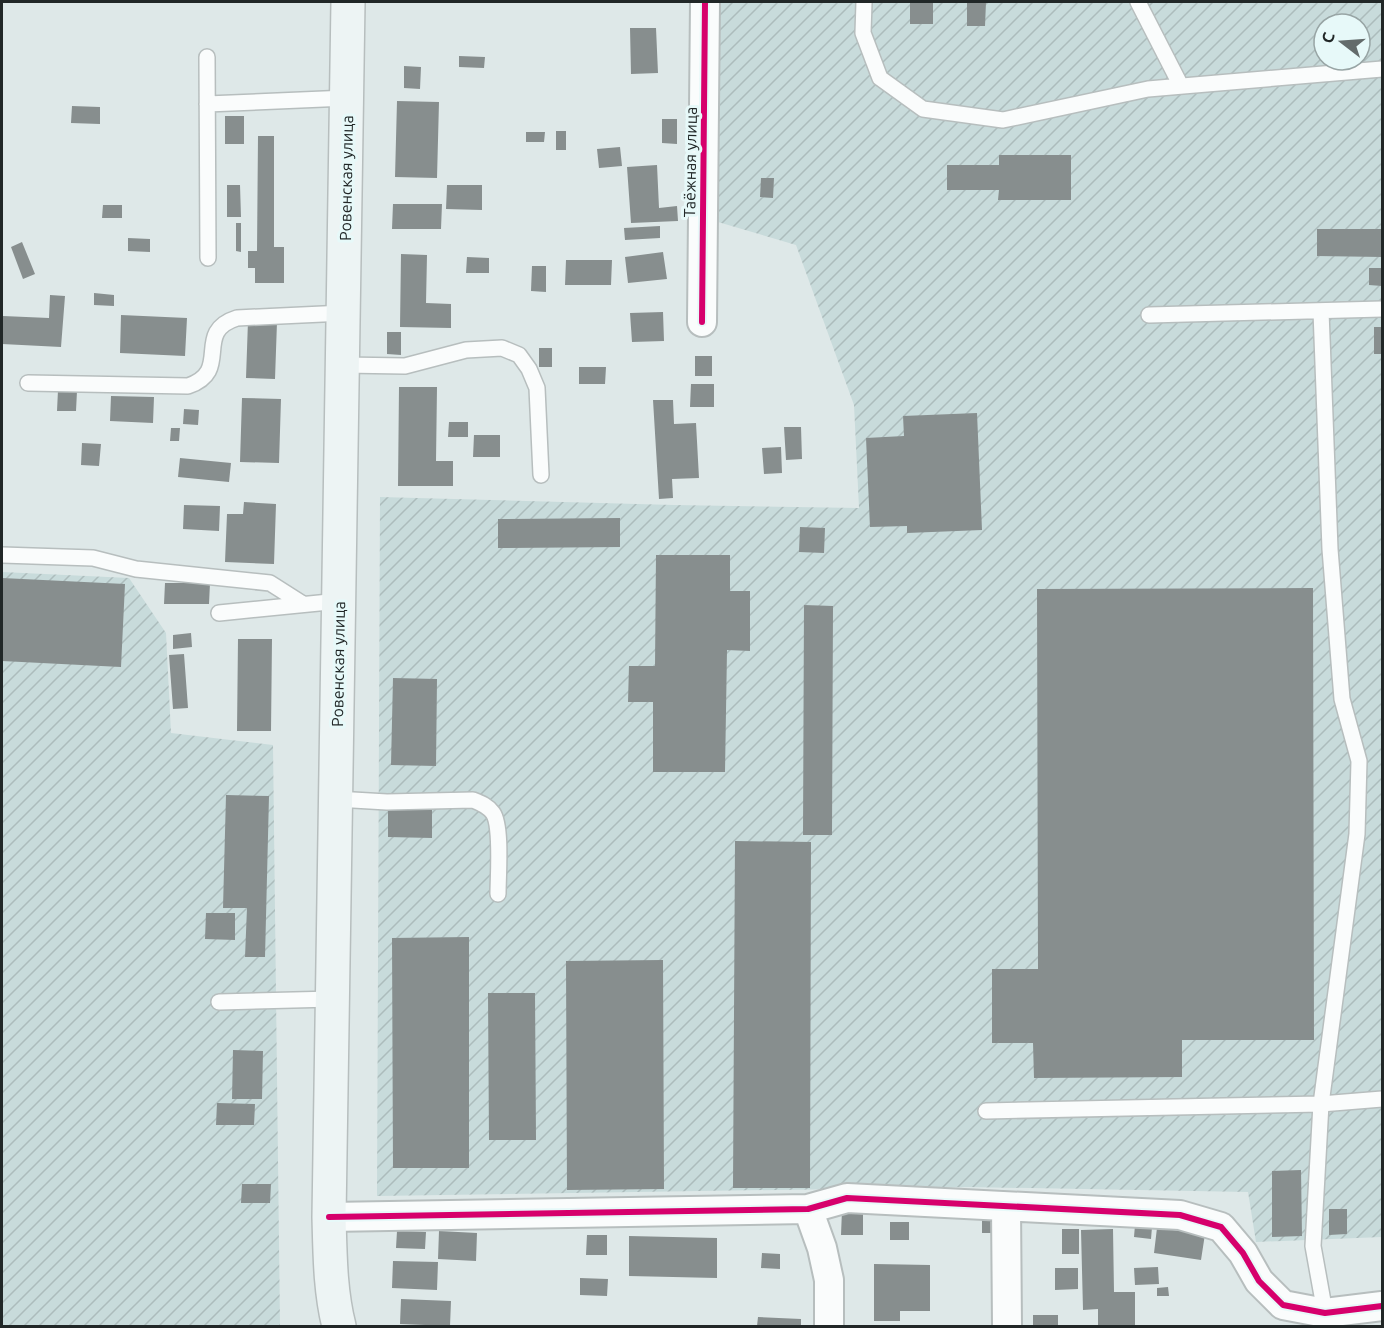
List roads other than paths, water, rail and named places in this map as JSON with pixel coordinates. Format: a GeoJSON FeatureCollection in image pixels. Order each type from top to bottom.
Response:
{"type":"FeatureCollection","features":[{"type":"Feature","properties":{"kind":"main road","name":"Ровенская улица"},"geometry":{"type":"LineString","coordinates":[[339,1326],[331,1271],[328,1217],[348,2]]}},
{"type":"Feature","properties":{"kind":"street","name":"Таёжная улица"},"geometry":{"type":"LineString","coordinates":[[702,322],[705,2]]}},
{"type":"Feature","properties":{"kind":"street"},"geometry":{"type":"LineString","coordinates":[[328,1217],[808,1209],[847,1198],[1180,1215],[1221,1227],[1243,1253],[1259,1281],[1283,1305],[1327,1320],[1383,1306]]}},
{"type":"Feature","properties":{"kind":"street"},"geometry":{"type":"LineString","coordinates":[[1006,1207],[1007,1326]]}},
{"type":"Feature","properties":{"kind":"street"},"geometry":{"type":"LineString","coordinates":[[808,1209],[822,1248],[829,1280],[829,1326]]}},
{"type":"Feature","properties":{"kind":"lane"},"geometry":{"type":"LineString","coordinates":[[864,2],[863,33],[880,78],[923,109],[1003,120],[1148,89],[1383,69]]}},
{"type":"Feature","properties":{"kind":"lane"},"geometry":{"type":"LineString","coordinates":[[1138,2],[1181,86]]}},
{"type":"Feature","properties":{"kind":"lane"},"geometry":{"type":"LineString","coordinates":[[207,57],[208,258]]}},
{"type":"Feature","properties":{"kind":"lane"},"geometry":{"type":"LineString","coordinates":[[207,104],[347,98]]}},
{"type":"Feature","properties":{"kind":"lane"},"geometry":{"type":"LineString","coordinates":[[1149,315],[1383,309]]}},
{"type":"Feature","properties":{"kind":"lane"},"geometry":{"type":"LineString","coordinates":[[1321,311],[1330,549],[1342,699],[1359,761],[1357,834],[1321,1104],[1313,1246],[1327,1320]]}},
{"type":"Feature","properties":{"kind":"lane"},"geometry":{"type":"LineString","coordinates":[[28,383],[188,386],[199,383],[207,376],[211,367],[214,335],[220,326],[228,321],[237,318],[344,313]]}},
{"type":"Feature","properties":{"kind":"lane"},"geometry":{"type":"LineString","coordinates":[[343,365],[405,366],[466,350],[502,348],[519,355],[529,369],[537,388],[541,475]]}},
{"type":"Feature","properties":{"kind":"lane"},"geometry":{"type":"LineString","coordinates":[[2,555],[93,558],[136,568],[270,583],[303,604]]}},
{"type":"Feature","properties":{"kind":"lane"},"geometry":{"type":"LineString","coordinates":[[219,613],[339,601]]}},
{"type":"Feature","properties":{"kind":"lane"},"geometry":{"type":"LineString","coordinates":[[336,800],[387,802],[473,800],[485,805],[493,813],[498,824],[498,894]]}},
{"type":"Feature","properties":{"kind":"lane"},"geometry":{"type":"LineString","coordinates":[[219,1002],[333,999]]}},
{"type":"Feature","properties":{"kind":"lane"},"geometry":{"type":"LineString","coordinates":[[986,1110],[1321,1104],[1383,1100]]}}]}
